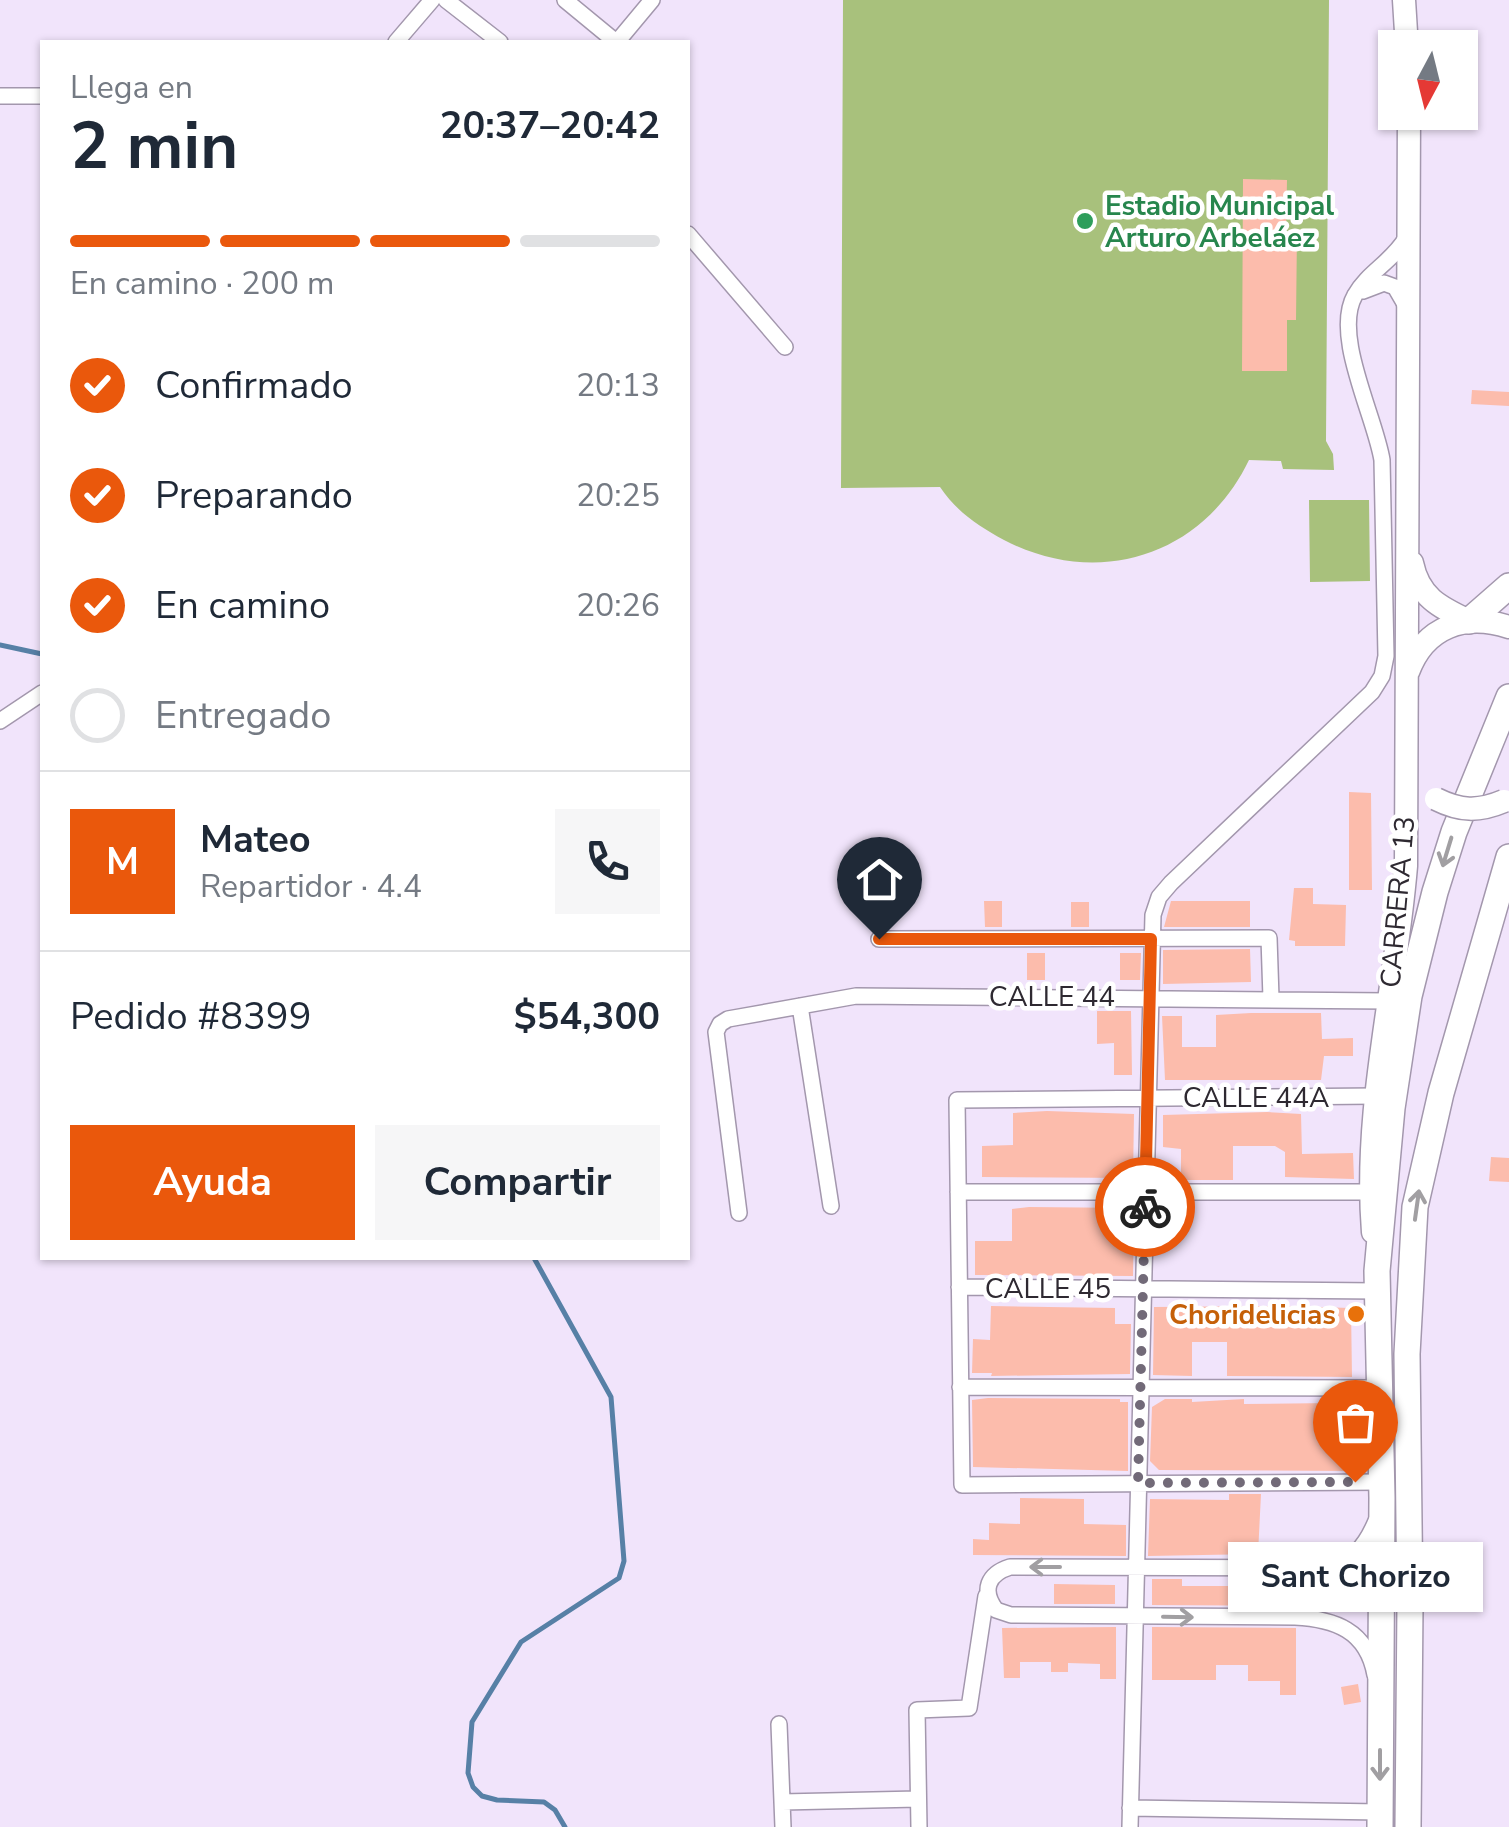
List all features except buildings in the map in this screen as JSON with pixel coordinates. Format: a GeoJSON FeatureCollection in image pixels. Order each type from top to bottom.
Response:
{"type":"FeatureCollection","features":[{"type":"Feature","properties":{"kind":"highway"},"geometry":{"type":"LineString","coordinates":[[1469,620],[1509,586]]}},
{"type":"Feature","properties":{"kind":"highway"},"geometry":{"type":"LineString","coordinates":[[1380,1820],[1382,1490],[1377,1281],[1393,1093],[1409,996],[1454,832],[1509,696]]}},
{"type":"Feature","properties":{"kind":"highway"},"geometry":{"type":"LineString","coordinates":[[1408,1827],[1407,1354],[1416,1207],[1440,1093],[1509,857]]}},
{"type":"Feature","properties":{"kind":"main road"},"geometry":{"type":"LineString","coordinates":[[1404,0],[1406,30]]}},
{"type":"Feature","properties":{"kind":"main road","name":"CARRERA 13"},"geometry":{"type":"LineString","coordinates":[[1377,1281],[1370,1192],[1376,1096],[1402,920],[1406,866],[1409,130]]}},
{"type":"Feature","properties":{"kind":"main road","name":"CARRERA 13"},"geometry":{"type":"LineString","coordinates":[[1406,532],[1416,582],[1425,596],[1469,620],[1509,628]]}},
{"type":"Feature","properties":{"kind":"main road"},"geometry":{"type":"LineString","coordinates":[[1406,675],[1421,647],[1435,635],[1469,620]]}},
{"type":"Feature","properties":{"kind":"main road"},"geometry":{"type":"LineString","coordinates":[[1407,753],[1422,787],[1436,799],[1469,810],[1487,808],[1506,799]]}},
{"type":"Feature","properties":{"kind":"street"},"geometry":{"type":"LineString","coordinates":[[398,40],[432,0]]}},
{"type":"Feature","properties":{"kind":"street"},"geometry":{"type":"LineString","coordinates":[[446,0],[497,40]]}},
{"type":"Feature","properties":{"kind":"street"},"geometry":{"type":"LineString","coordinates":[[565,0],[614,40]]}},
{"type":"Feature","properties":{"kind":"street"},"geometry":{"type":"LineString","coordinates":[[618,40],[652,0]]}},
{"type":"Feature","properties":{"kind":"street"},"geometry":{"type":"LineString","coordinates":[[0,96],[40,96]]}},
{"type":"Feature","properties":{"kind":"street"},"geometry":{"type":"LineString","coordinates":[[1130,1827],[1153,915],[1159,897],[1171,882],[1372,692],[1382,676],[1386,656],[1382,460],[1351,350],[1348,311],[1355,295],[1390,262],[1408,235]]}},
{"type":"Feature","properties":{"kind":"street"},"geometry":{"type":"LineString","coordinates":[[690,236],[785,347]]}},
{"type":"Feature","properties":{"kind":"street"},"geometry":{"type":"LineString","coordinates":[[1355,295],[1384,283],[1394,286],[1406,308]]}},
{"type":"Feature","properties":{"kind":"street"},"geometry":{"type":"LineString","coordinates":[[0,721],[40,694]]}},
{"type":"Feature","properties":{"kind":"street"},"geometry":{"type":"LineString","coordinates":[[879,939],[1269,938],[1271,998]]}},
{"type":"Feature","properties":{"kind":"street","name":"CALLE 44"},"geometry":{"type":"LineString","coordinates":[[739,1213],[716,1032],[728,1018],[856,996],[1388,1002]]}},
{"type":"Feature","properties":{"kind":"street"},"geometry":{"type":"LineString","coordinates":[[800,1006],[830,1206]]}},
{"type":"Feature","properties":{"kind":"street","name":"CALLE 44A"},"geometry":{"type":"LineString","coordinates":[[958,1192],[957,1100],[1376,1096]]}},
{"type":"Feature","properties":{"kind":"street"},"geometry":{"type":"LineString","coordinates":[[919,1827],[917,1710],[969,1708],[988,1580],[997,1571],[1010,1567],[1325,1568],[1359,1552],[1368,1538],[1382,1490],[1138,1483],[962,1485],[958,1192],[1370,1192]]}},
{"type":"Feature","properties":{"kind":"street","name":"CALLE 45"},"geometry":{"type":"LineString","coordinates":[[959,1288],[1143,1289],[1377,1281]]}},
{"type":"Feature","properties":{"kind":"street"},"geometry":{"type":"LineString","coordinates":[[960,1387],[1379,1388]]}},
{"type":"Feature","properties":{"kind":"street"},"geometry":{"type":"LineString","coordinates":[[987,1592],[996,1610],[1011,1615],[1295,1617],[1335,1622],[1365,1649],[1374,1666],[1380,1702]]}},
{"type":"Feature","properties":{"kind":"street"},"geometry":{"type":"LineString","coordinates":[[779,1724],[783,1827]]}},
{"type":"Feature","properties":{"kind":"street"},"geometry":{"type":"LineString","coordinates":[[782,1802],[918,1800]]}},
{"type":"Feature","properties":{"kind":"street"},"geometry":{"type":"LineString","coordinates":[[1130,1808],[1255,1818],[1380,1820]]}},
{"type":"Feature","properties":{"kind":"green space","name":"Estadio Municipal Arturo Arbeláez"},"geometry":{"type":"Polygon","coordinates":[[[843,0],[1329,0],[1326,441],[1333,454],[1334,470],[1283,469],[1281,461],[1249,460],[1229,493],[1205,520],[1176,540],[1144,554],[1111,562],[1075,562],[1040,555],[1004,540],[968,517],[940,487],[841,488],[843,0]]]}},
{"type":"Feature","properties":{"kind":"green space"},"geometry":{"type":"Polygon","coordinates":[[[1309,500],[1369,500],[1370,581],[1310,582],[1309,500]]]}},
{"type":"Feature","properties":{"kind":"waterway"},"geometry":{"type":"LineString","coordinates":[[0,645],[40,654]]}},
{"type":"Feature","properties":{"kind":"waterway"},"geometry":{"type":"LineString","coordinates":[[535,1260],[611,1397],[624,1561],[619,1578],[521,1642],[472,1722],[468,1773],[473,1787],[482,1796],[544,1802],[555,1810],[565,1827]]}},
{"type":"Feature","properties":{"kind":"way so far"},"geometry":{"type":"LineString","coordinates":[[1145,1207],[1138,1483],[1355,1482]]}},
{"type":"Feature","properties":{"kind":"place","name":"Estadio Municipal Arturo Arbeláez"},"geometry":{"type":"Point","coordinates":[1085,221]}},
{"type":"Feature","properties":{"kind":"place","name":"Choridelicias"},"geometry":{"type":"Point","coordinates":[1356,1314]}},
{"type":"Feature","properties":{"kind":"place","name":"Sant Chorizo"},"geometry":{"type":"Point","coordinates":[1355,1482]}},
{"type":"Feature","properties":{"kind":"route"},"geometry":{"type":"LineString","coordinates":[[879,939],[1151,939],[1145,1207]]}}]}
